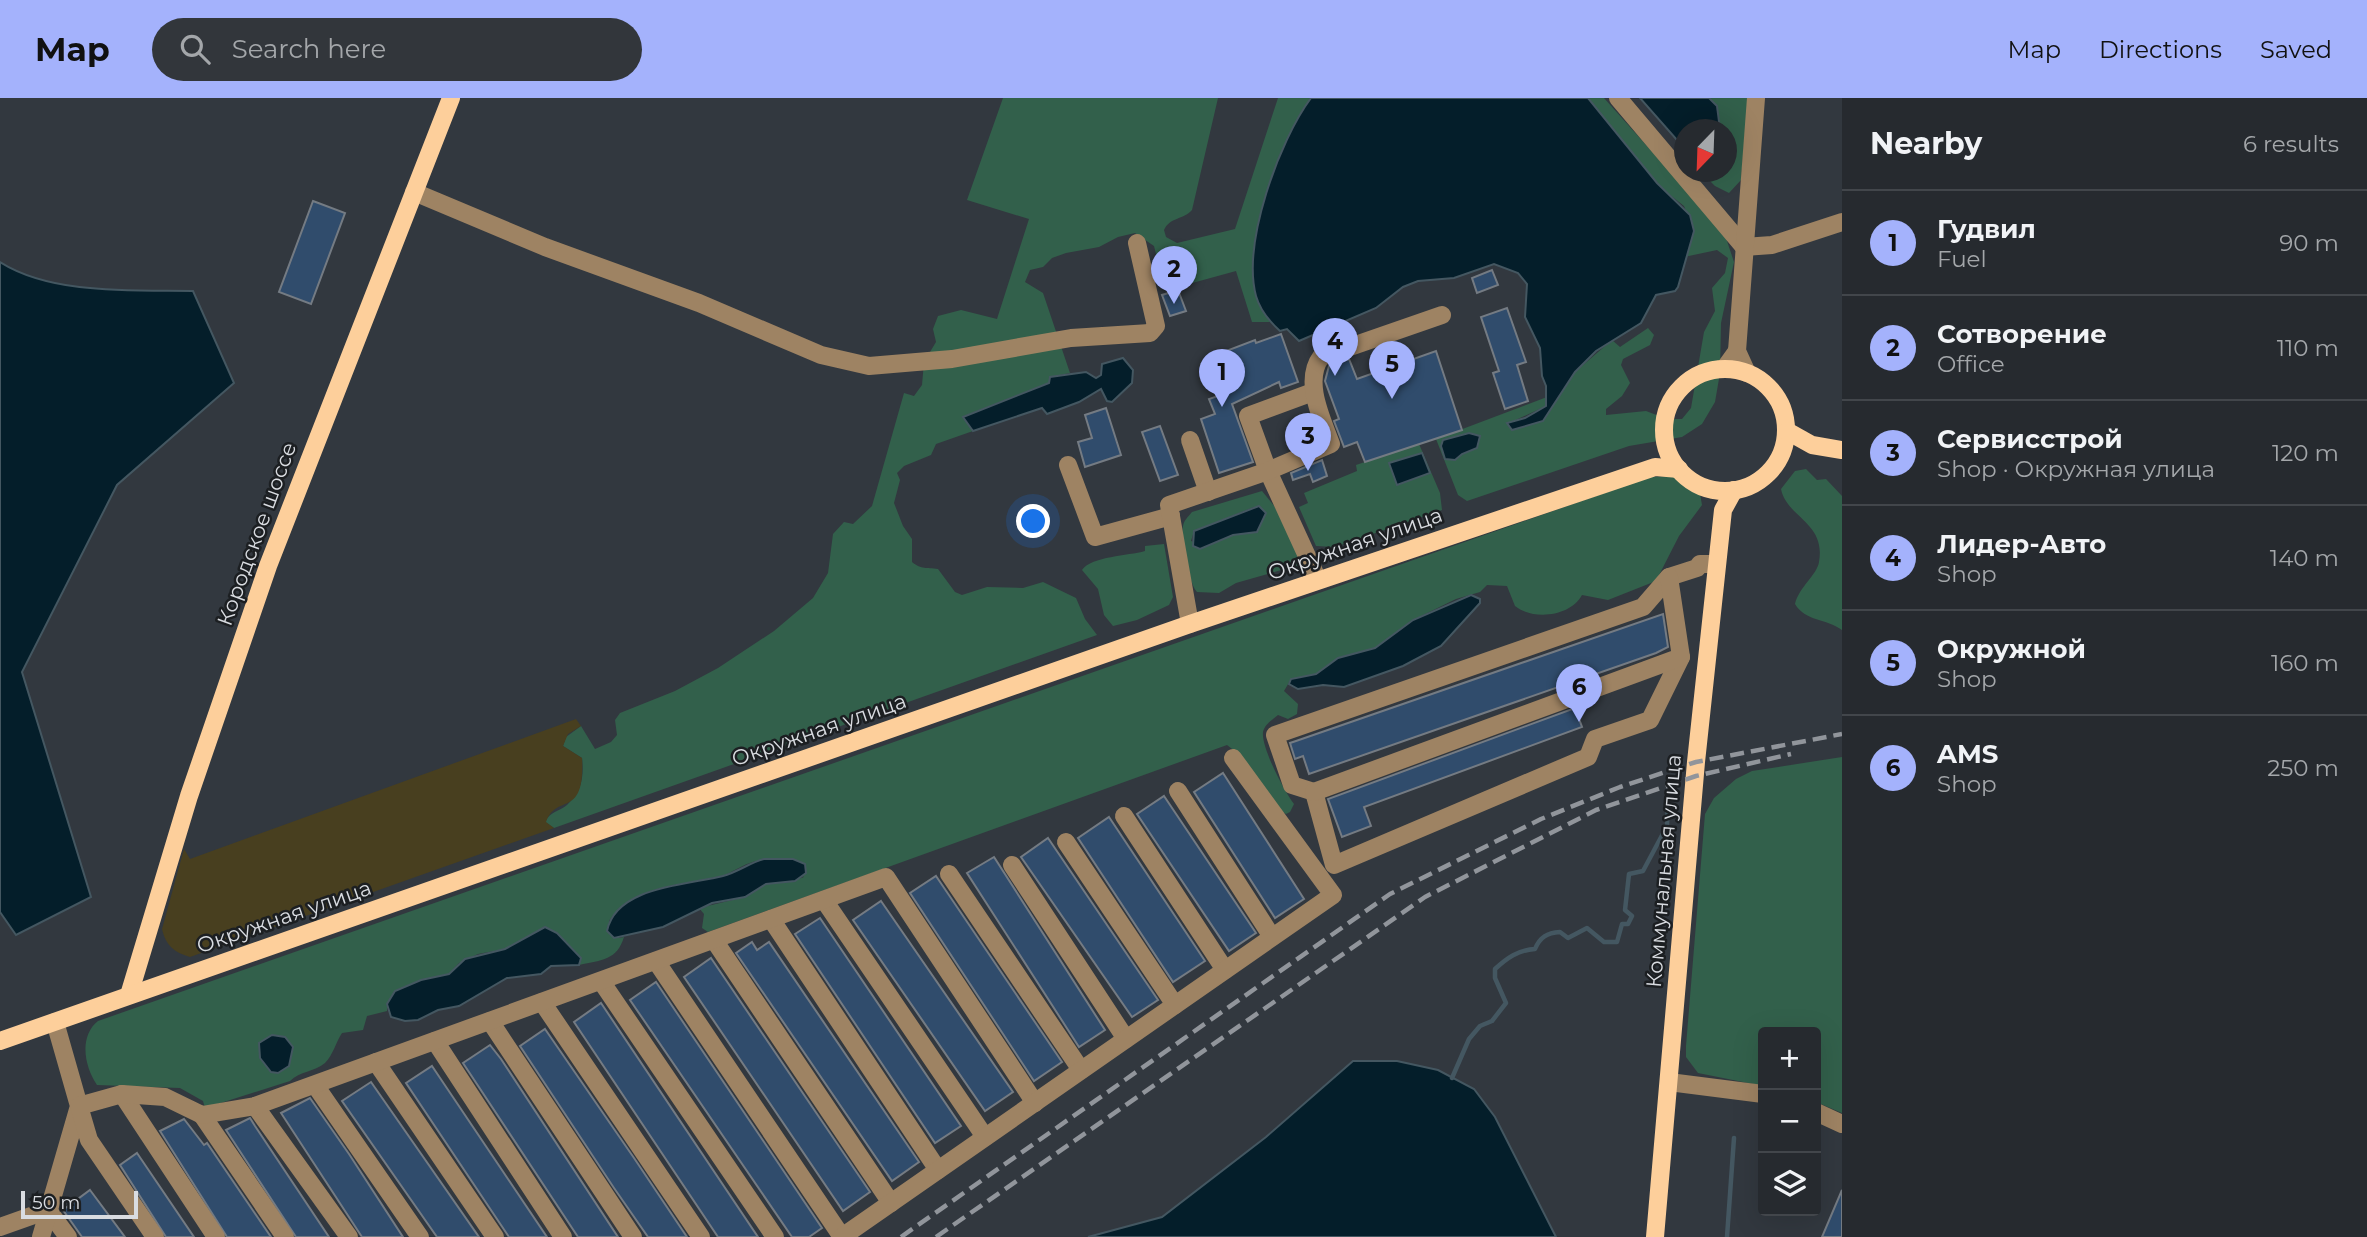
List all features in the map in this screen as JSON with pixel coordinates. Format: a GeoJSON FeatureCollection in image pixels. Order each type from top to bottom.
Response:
{"type":"FeatureCollection","features":[{"type":"Feature","properties":{"kind":"main road","name":"Кородское шоссе"},"geometry":{"type":"LineString","coordinates":[[129,995],[189,796],[268,566],[451,98]]}},
{"type":"Feature","properties":{"kind":"main road"},"geometry":{"type":"LineString","coordinates":[[1724,369],[1747,373],[1759,379],[1774,393],[1784,411],[1787,431],[1783,452],[1772,470],[1756,483],[1734,490],[1711,489],[1698,484],[1679,469],[1668,450],[1665,418],[1672,399],[1685,384],[1701,373],[1724,369]]}},
{"type":"Feature","properties":{"kind":"main road"},"geometry":{"type":"LineString","coordinates":[[1787,431],[1812,445],[1842,450]]}},
{"type":"Feature","properties":{"kind":"main road"},"geometry":{"type":"LineString","coordinates":[[1783,452],[1812,445]]}},
{"type":"Feature","properties":{"kind":"main road"},"geometry":{"type":"LineString","coordinates":[[1656,467],[1668,450]]}},
{"type":"Feature","properties":{"kind":"main road","name":"Окружная улица"},"geometry":{"type":"LineString","coordinates":[[0,1041],[1190,624],[1656,467]]}},
{"type":"Feature","properties":{"kind":"main road"},"geometry":{"type":"LineString","coordinates":[[1656,467],[1679,469]]}},
{"type":"Feature","properties":{"kind":"main road"},"geometry":{"type":"LineString","coordinates":[[1711,489],[1723,510]]}},
{"type":"Feature","properties":{"kind":"main road"},"geometry":{"type":"LineString","coordinates":[[1723,510],[1734,490]]}},
{"type":"Feature","properties":{"kind":"main road","name":"Коммунальная улица"},"geometry":{"type":"LineString","coordinates":[[1655,1237],[1696,762],[1723,510]]}},
{"type":"Feature","properties":{"kind":"street"},"geometry":{"type":"LineString","coordinates":[[1618,98],[1744,247]]}},
{"type":"Feature","properties":{"kind":"street"},"geometry":{"type":"LineString","coordinates":[[1747,373],[1737,351],[1756,98]]}},
{"type":"Feature","properties":{"kind":"street"},"geometry":{"type":"LineString","coordinates":[[414,192],[545,247],[699,303],[821,355],[869,366],[952,359],[1070,338],[1150,333],[1156,326],[1137,243]]}},
{"type":"Feature","properties":{"kind":"street"},"geometry":{"type":"LineString","coordinates":[[1744,247],[1772,245],[1842,222]]}},
{"type":"Feature","properties":{"kind":"street"},"geometry":{"type":"LineString","coordinates":[[1190,624],[1169,505],[1268,471],[1331,444],[1313,392],[1317,363],[1321,357],[1442,315]]}},
{"type":"Feature","properties":{"kind":"street"},"geometry":{"type":"LineString","coordinates":[[1724,369],[1737,351]]}},
{"type":"Feature","properties":{"kind":"street"},"geometry":{"type":"LineString","coordinates":[[1313,392],[1248,416],[1268,471],[1318,580]]}},
{"type":"Feature","properties":{"kind":"street"},"geometry":{"type":"LineString","coordinates":[[1190,440],[1208,492]]}},
{"type":"Feature","properties":{"kind":"street"},"geometry":{"type":"LineString","coordinates":[[1068,464],[1096,537],[1171,516]]}},
{"type":"Feature","properties":{"kind":"street"},"geometry":{"type":"LineString","coordinates":[[1681,657],[1314,792],[1292,785],[1275,735],[1643,607],[1669,578],[1697,568],[1700,564],[1717,564]]}},
{"type":"Feature","properties":{"kind":"street"},"geometry":{"type":"LineString","coordinates":[[1314,792],[1334,865],[1588,757],[1595,739],[1650,720],[1681,657],[1669,578]]}},
{"type":"Feature","properties":{"kind":"street"},"geometry":{"type":"LineString","coordinates":[[656,961],[842,1237],[1333,895],[1233,758]]}},
{"type":"Feature","properties":{"kind":"street"},"geometry":{"type":"LineString","coordinates":[[1178,791],[1272,937]]}},
{"type":"Feature","properties":{"kind":"street"},"geometry":{"type":"LineString","coordinates":[[1124,817],[1225,970]]}},
{"type":"Feature","properties":{"kind":"street"},"geometry":{"type":"LineString","coordinates":[[1066,842],[1175,1005]]}},
{"type":"Feature","properties":{"kind":"street"},"geometry":{"type":"LineString","coordinates":[[1012,865],[1126,1039]]}},
{"type":"Feature","properties":{"kind":"street"},"geometry":{"type":"LineString","coordinates":[[949,874],[1081,1070]]}},
{"type":"Feature","properties":{"kind":"street"},"geometry":{"type":"LineString","coordinates":[[202,1115],[255,1106],[886,877],[1035,1103]]}},
{"type":"Feature","properties":{"kind":"street"},"geometry":{"type":"LineString","coordinates":[[824,900],[985,1138]]}},
{"type":"Feature","properties":{"kind":"street"},"geometry":{"type":"LineString","coordinates":[[771,919],[938,1170]]}},
{"type":"Feature","properties":{"kind":"street"},"geometry":{"type":"LineString","coordinates":[[714,940],[891,1203]]}},
{"type":"Feature","properties":{"kind":"street"},"geometry":{"type":"LineString","coordinates":[[601,981],[775,1237]]}},
{"type":"Feature","properties":{"kind":"street"},"geometry":{"type":"LineString","coordinates":[[542,1002],[701,1237]]}},
{"type":"Feature","properties":{"kind":"street"},"geometry":{"type":"LineString","coordinates":[[490,1021],[633,1237]]}},
{"type":"Feature","properties":{"kind":"street"},"geometry":{"type":"LineString","coordinates":[[55,1022],[89,1140],[155,1237]]}},
{"type":"Feature","properties":{"kind":"street"},"geometry":{"type":"LineString","coordinates":[[435,1041],[563,1237]]}},
{"type":"Feature","properties":{"kind":"street"},"geometry":{"type":"LineString","coordinates":[[376,1062],[495,1237]]}},
{"type":"Feature","properties":{"kind":"street"},"geometry":{"type":"LineString","coordinates":[[1669,1083],[1758,1093]]}},
{"type":"Feature","properties":{"kind":"street"},"geometry":{"type":"LineString","coordinates":[[315,1084],[420,1237]]}},
{"type":"Feature","properties":{"kind":"street"},"geometry":{"type":"LineString","coordinates":[[79,1106],[122,1094],[165,1097],[202,1115],[285,1237]]}},
{"type":"Feature","properties":{"kind":"street"},"geometry":{"type":"LineString","coordinates":[[122,1094],[216,1237]]}},
{"type":"Feature","properties":{"kind":"street"},"geometry":{"type":"LineString","coordinates":[[41,1237],[79,1106]]}},
{"type":"Feature","properties":{"kind":"street"},"geometry":{"type":"LineString","coordinates":[[255,1106],[349,1237]]}},
{"type":"Feature","properties":{"kind":"street"},"geometry":{"type":"LineString","coordinates":[[1821,1114],[1842,1124]]}},
{"type":"Feature","properties":{"kind":"street"},"geometry":{"type":"LineString","coordinates":[[0,1227],[48,1210]]}},
{"type":"Feature","properties":{"kind":"street"},"geometry":{"type":"LineString","coordinates":[[48,1210],[68,1237]]}},
{"type":"Feature","properties":{"kind":"green space"},"geometry":{"type":"Polygon","coordinates":[[[1003,98],[1218,98],[1192,210],[1170,223],[1164,230],[1166,237],[1177,243],[1235,229],[1278,98],[1311,98],[1275,167],[1258,223],[1253,276],[1258,302],[1270,322],[1252,322],[1236,271],[1185,285],[1160,270],[1154,246],[1135,233],[1118,237],[1099,247],[1052,258],[1043,267],[1030,270],[1025,282],[1043,293],[1070,373],[1050,377],[1049,383],[964,416],[973,431],[936,444],[931,455],[904,466],[897,473],[900,480],[894,503],[903,526],[912,539],[912,562],[921,567],[938,569],[955,592],[962,595],[987,587],[1023,588],[1043,582],[1076,598],[1085,619],[1097,635],[554,828],[545,822],[549,816],[572,800],[579,789],[583,771],[582,758],[563,746],[566,737],[581,726],[595,749],[611,742],[617,735],[615,720],[620,713],[675,691],[718,668],[774,631],[813,598],[828,573],[833,534],[844,522],[853,524],[872,506],[904,393],[914,396],[922,385],[924,362],[936,342],[933,329],[938,316],[961,310],[997,319],[1029,219],[967,200],[1003,98]]]}},
{"type":"Feature","properties":{"kind":"green space"},"geometry":{"type":"Polygon","coordinates":[[[1588,98],[1604,98],[1674,176],[1674,182],[1679,182],[1724,232],[1734,262],[1721,323],[1720,373],[1715,402],[1702,424],[1682,437],[1629,446],[1467,501],[1458,495],[1436,439],[1547,397],[1546,406],[1507,424],[1543,421],[1575,372],[1612,340],[1620,347],[1648,328],[1654,335],[1650,345],[1623,359],[1621,365],[1630,383],[1622,396],[1606,409],[1606,415],[1646,411],[1667,419],[1682,419],[1691,408],[1704,332],[1715,311],[1712,288],[1725,273],[1728,258],[1717,250],[1684,257],[1694,231],[1684,206],[1660,187],[1588,98]]]}},
{"type":"Feature","properties":{"kind":"green space"},"geometry":{"type":"Polygon","coordinates":[[[1709,98],[1748,98],[1741,180],[1729,193],[1711,182],[1737,182],[1737,119],[1719,119],[1717,106],[1709,98]]]}},
{"type":"Feature","properties":{"kind":"green space"},"geometry":{"type":"Polygon","coordinates":[[[1419,444],[1440,493],[1442,510],[1335,547],[1316,546],[1299,507],[1308,503],[1304,493],[1357,471],[1356,465],[1419,444]]]}},
{"type":"Feature","properties":{"kind":"green space"},"geometry":{"type":"Polygon","coordinates":[[[1806,469],[1817,480],[1826,479],[1842,496],[1842,630],[1810,617],[1795,604],[1818,567],[1820,549],[1812,529],[1790,507],[1781,489],[1795,471],[1806,469]]]}},
{"type":"Feature","properties":{"kind":"green space"},"geometry":{"type":"Polygon","coordinates":[[[1679,476],[1699,488],[1702,505],[1679,536],[1656,581],[1608,600],[1582,595],[1570,608],[1542,615],[1523,611],[1515,606],[1507,586],[1487,585],[1480,592],[1456,599],[1413,620],[1375,648],[1338,658],[1316,674],[1291,679],[1284,691],[1298,704],[1297,714],[1288,719],[1278,715],[1267,724],[1263,732],[1269,758],[1294,804],[1286,814],[1276,808],[1236,752],[1227,745],[708,932],[702,928],[704,914],[699,908],[745,897],[766,884],[790,882],[804,877],[783,859],[766,860],[746,864],[721,876],[644,893],[619,909],[609,921],[619,938],[624,937],[613,955],[595,962],[579,965],[581,958],[557,933],[545,927],[505,949],[478,954],[459,963],[449,974],[421,980],[395,991],[387,1004],[387,1011],[367,1016],[363,1030],[342,1033],[330,1056],[321,1066],[290,1081],[205,1108],[203,1101],[180,1088],[97,1085],[89,1069],[86,1043],[92,1027],[98,1021],[1650,477],[1679,476]]]}},
{"type":"Feature","properties":{"kind":"green space"},"geometry":{"type":"Polygon","coordinates":[[[1262,491],[1275,507],[1301,561],[1299,565],[1236,583],[1219,593],[1197,592],[1188,571],[1182,532],[1186,519],[1192,512],[1262,491]],[[1254,507],[1194,531],[1191,541],[1209,543],[1257,531],[1254,507]]]}},
{"type":"Feature","properties":{"kind":"green space"},"geometry":{"type":"Polygon","coordinates":[[[1164,544],[1173,597],[1169,605],[1137,620],[1113,626],[1104,615],[1098,589],[1082,570],[1102,559],[1145,551],[1145,546],[1164,544]]]}},
{"type":"Feature","properties":{"kind":"green space"},"geometry":{"type":"Polygon","coordinates":[[[1842,757],[1842,1113],[1821,1104],[1821,1027],[1758,1027],[1758,1085],[1698,1073],[1686,1057],[1705,814],[1714,798],[1736,779],[1752,771],[1842,757]]]}},
{"type":"Feature","properties":{"kind":"sand"},"geometry":{"type":"Polygon","coordinates":[[[576,719],[581,726],[568,734],[563,746],[582,758],[582,777],[575,798],[557,808],[546,822],[554,828],[190,957],[179,953],[168,944],[162,929],[184,849],[190,859],[576,719]]]}},
{"type":"Feature","properties":{"kind":"water"},"geometry":{"type":"Polygon","coordinates":[[[1311,98],[1588,98],[1657,183],[1690,215],[1694,231],[1678,287],[1675,291],[1656,295],[1641,323],[1596,351],[1575,372],[1543,421],[1512,430],[1507,423],[1525,418],[1546,406],[1540,348],[1525,317],[1527,284],[1518,273],[1494,264],[1454,278],[1418,281],[1403,287],[1376,308],[1299,341],[1287,329],[1280,331],[1260,306],[1253,274],[1254,249],[1266,193],[1276,166],[1287,140],[1311,98]]]}},
{"type":"Feature","properties":{"kind":"water"},"geometry":{"type":"Polygon","coordinates":[[[1640,98],[1709,98],[1717,106],[1719,119],[1674,119],[1674,137],[1640,98]]]}},
{"type":"Feature","properties":{"kind":"water"},"geometry":{"type":"Polygon","coordinates":[[[0,262],[21,273],[68,285],[119,290],[193,291],[234,383],[117,485],[22,672],[91,897],[16,935],[0,912],[0,262]]]}},
{"type":"Feature","properties":{"kind":"water"},"geometry":{"type":"Polygon","coordinates":[[[1123,358],[1133,370],[1132,383],[1112,402],[1107,401],[1101,389],[1079,402],[1047,414],[1042,408],[973,431],[963,417],[1049,383],[1050,377],[1086,372],[1096,378],[1101,375],[1102,364],[1123,358]]]}},
{"type":"Feature","properties":{"kind":"water"},"geometry":{"type":"Polygon","coordinates":[[[1469,433],[1480,436],[1477,448],[1455,460],[1445,459],[1441,446],[1443,440],[1469,433]]]}},
{"type":"Feature","properties":{"kind":"water"},"geometry":{"type":"Polygon","coordinates":[[[1422,453],[1430,473],[1397,485],[1389,463],[1422,453]]]}},
{"type":"Feature","properties":{"kind":"water"},"geometry":{"type":"Polygon","coordinates":[[[1259,506],[1266,513],[1257,532],[1233,535],[1200,549],[1193,546],[1194,531],[1259,506]]]}},
{"type":"Feature","properties":{"kind":"water"},"geometry":{"type":"Polygon","coordinates":[[[1471,595],[1480,599],[1480,603],[1441,646],[1403,666],[1344,687],[1323,685],[1298,689],[1289,684],[1291,679],[1316,674],[1338,658],[1375,648],[1413,620],[1471,595]]]}},
{"type":"Feature","properties":{"kind":"water"},"geometry":{"type":"Polygon","coordinates":[[[764,859],[793,859],[805,864],[806,873],[795,881],[766,884],[745,897],[712,903],[663,927],[614,938],[607,931],[613,916],[638,896],[673,885],[723,876],[764,859]]]}},
{"type":"Feature","properties":{"kind":"water"},"geometry":{"type":"Polygon","coordinates":[[[545,927],[557,933],[581,958],[579,965],[551,966],[541,974],[507,978],[459,1006],[438,1010],[418,1020],[405,1021],[391,1017],[387,1004],[395,991],[421,980],[449,974],[465,959],[505,949],[545,927]]]}},
{"type":"Feature","properties":{"kind":"water"},"geometry":{"type":"Polygon","coordinates":[[[272,1035],[285,1037],[293,1047],[289,1066],[278,1073],[271,1072],[260,1058],[259,1043],[272,1035]]]}},
{"type":"Feature","properties":{"kind":"water"},"geometry":{"type":"Polygon","coordinates":[[[1353,1061],[1397,1061],[1438,1070],[1474,1089],[1495,1117],[1556,1237],[1088,1237],[1162,1217],[1266,1137],[1353,1061]]]}},
{"type":"Feature","properties":{"kind":"building"},"geometry":{"type":"Polygon","coordinates":[[[313,201],[345,213],[311,304],[279,292],[313,201]]]}},
{"type":"Feature","properties":{"kind":"building"},"geometry":{"type":"Polygon","coordinates":[[[1492,270],[1498,285],[1477,293],[1472,278],[1492,270]]]}},
{"type":"Feature","properties":{"kind":"building"},"geometry":{"type":"Polygon","coordinates":[[[1178,290],[1186,311],[1170,316],[1162,295],[1178,290]]]}},
{"type":"Feature","properties":{"kind":"building"},"geometry":{"type":"Polygon","coordinates":[[[1507,308],[1526,362],[1517,365],[1528,401],[1505,409],[1493,373],[1499,371],[1481,317],[1507,308]]]}},
{"type":"Feature","properties":{"kind":"building"},"geometry":{"type":"Polygon","coordinates":[[[1281,334],[1298,382],[1281,388],[1279,382],[1232,404],[1253,462],[1219,473],[1201,419],[1215,414],[1209,399],[1227,393],[1213,356],[1255,340],[1256,343],[1281,334]]]}},
{"type":"Feature","properties":{"kind":"building"},"geometry":{"type":"Polygon","coordinates":[[[1436,351],[1462,430],[1365,462],[1357,442],[1344,447],[1334,421],[1339,419],[1325,381],[1329,366],[1349,359],[1357,379],[1436,351]]]}},
{"type":"Feature","properties":{"kind":"building"},"geometry":{"type":"Polygon","coordinates":[[[1106,408],[1121,455],[1085,467],[1078,442],[1092,438],[1085,415],[1106,408]]]}},
{"type":"Feature","properties":{"kind":"building"},"geometry":{"type":"Polygon","coordinates":[[[1160,426],[1178,475],[1160,481],[1142,432],[1160,426]]]}},
{"type":"Feature","properties":{"kind":"building"},"geometry":{"type":"Polygon","coordinates":[[[1322,460],[1327,476],[1313,482],[1310,474],[1293,480],[1291,473],[1322,460]]]}},
{"type":"Feature","properties":{"kind":"building"},"geometry":{"type":"Polygon","coordinates":[[[1663,614],[1668,647],[1656,653],[1309,774],[1303,756],[1295,759],[1290,743],[1663,614]]]}},
{"type":"Feature","properties":{"kind":"building"},"geometry":{"type":"Polygon","coordinates":[[[1575,708],[1582,727],[1364,807],[1371,826],[1342,837],[1328,799],[1575,708]]]}},
{"type":"Feature","properties":{"kind":"building"},"geometry":{"type":"Polygon","coordinates":[[[1223,773],[1304,899],[1275,918],[1194,792],[1223,773]]]}},
{"type":"Feature","properties":{"kind":"building"},"geometry":{"type":"Polygon","coordinates":[[[1164,796],[1256,933],[1229,951],[1137,814],[1164,796]]]}},
{"type":"Feature","properties":{"kind":"building"},"geometry":{"type":"Polygon","coordinates":[[[1109,817],[1205,961],[1173,982],[1078,838],[1109,817]]]}},
{"type":"Feature","properties":{"kind":"building"},"geometry":{"type":"Polygon","coordinates":[[[1048,838],[1158,1000],[1132,1017],[1021,857],[1048,838]]]}},
{"type":"Feature","properties":{"kind":"building"},"geometry":{"type":"Polygon","coordinates":[[[994,857],[1105,1030],[1079,1047],[967,873],[994,857]]]}},
{"type":"Feature","properties":{"kind":"building"},"geometry":{"type":"Polygon","coordinates":[[[936,876],[1062,1062],[1034,1081],[910,893],[936,876]]]}},
{"type":"Feature","properties":{"kind":"building"},"geometry":{"type":"Polygon","coordinates":[[[881,901],[1013,1092],[985,1111],[853,920],[881,901]]]}},
{"type":"Feature","properties":{"kind":"building"},"geometry":{"type":"Polygon","coordinates":[[[820,918],[961,1126],[935,1143],[795,934],[820,918]]]}},
{"type":"Feature","properties":{"kind":"building"},"geometry":{"type":"Polygon","coordinates":[[[752,942],[757,950],[769,942],[919,1162],[892,1181],[736,953],[752,942]]]}},
{"type":"Feature","properties":{"kind":"building"},"geometry":{"type":"Polygon","coordinates":[[[711,958],[870,1192],[843,1211],[684,977],[711,958]]]}},
{"type":"Feature","properties":{"kind":"building"},"geometry":{"type":"Polygon","coordinates":[[[656,982],[822,1228],[809,1237],[792,1237],[630,1000],[656,982]]]}},
{"type":"Feature","properties":{"kind":"building"},"geometry":{"type":"Polygon","coordinates":[[[601,1003],[758,1237],[718,1237],[574,1022],[601,1003]]]}},
{"type":"Feature","properties":{"kind":"building"},"geometry":{"type":"Polygon","coordinates":[[[545,1029],[687,1237],[648,1237],[614,1188],[520,1046],[545,1029]]]}},
{"type":"Feature","properties":{"kind":"building"},"geometry":{"type":"Polygon","coordinates":[[[490,1045],[618,1237],[578,1237],[463,1063],[490,1045]]]}},
{"type":"Feature","properties":{"kind":"building"},"geometry":{"type":"Polygon","coordinates":[[[432,1066],[547,1237],[509,1237],[406,1083],[432,1066]]]}},
{"type":"Feature","properties":{"kind":"building"},"geometry":{"type":"Polygon","coordinates":[[[371,1082],[479,1237],[437,1237],[342,1101],[371,1082]]]}},
{"type":"Feature","properties":{"kind":"building"},"geometry":{"type":"Polygon","coordinates":[[[310,1098],[403,1237],[362,1237],[281,1113],[310,1098]]]}},
{"type":"Feature","properties":{"kind":"building"},"geometry":{"type":"Polygon","coordinates":[[[250,1118],[329,1237],[296,1237],[226,1130],[250,1118]]]}},
{"type":"Feature","properties":{"kind":"building"},"geometry":{"type":"Polygon","coordinates":[[[184,1119],[204,1145],[207,1143],[271,1237],[227,1237],[160,1131],[184,1119]]]}},
{"type":"Feature","properties":{"kind":"building"},"geometry":{"type":"Polygon","coordinates":[[[137,1153],[194,1237],[166,1237],[120,1165],[137,1153]]]}},
{"type":"Feature","properties":{"kind":"building"},"geometry":{"type":"Polygon","coordinates":[[[90,1190],[125,1237],[82,1237],[63,1210],[90,1190]]]}},
{"type":"Feature","properties":{"kind":"building"},"geometry":{"type":"Polygon","coordinates":[[[1842,1190],[1842,1237],[1822,1237],[1842,1190]]]}},
{"type":"Feature","properties":{"kind":"waterway"},"geometry":{"type":"LineString","coordinates":[[1452,1078],[1469,1039],[1480,1026],[1492,1021],[1506,1003],[1495,978],[1495,969],[1499,965],[1518,953],[1535,949],[1539,941],[1548,935],[1560,932],[1568,938],[1587,928],[1604,942],[1617,942],[1622,924],[1628,924],[1632,916],[1625,910],[1629,874],[1643,871],[1667,826],[1668,798]]}},
{"type":"Feature","properties":{"kind":"waterway"},"geometry":{"type":"LineString","coordinates":[[1727,1237],[1734,1138]]}},
{"type":"Feature","properties":{"kind":"railway"},"geometry":{"type":"LineString","coordinates":[[901,1237],[1390,894],[1541,819],[1620,787],[1696,762],[1842,734]]}},
{"type":"Feature","properties":{"kind":"railway"},"geometry":{"type":"LineString","coordinates":[[936,1237],[1425,897],[1596,810],[1696,776],[1791,754]]}},
{"type":"Feature","properties":{"kind":"place","name":"Сотворение"},"geometry":{"type":"Point","coordinates":[1174,304]}},
{"type":"Feature","properties":{"kind":"place","name":"Лидер-Авто"},"geometry":{"type":"Point","coordinates":[1335,376]}},
{"type":"Feature","properties":{"kind":"place","name":"Окружной"},"geometry":{"type":"Point","coordinates":[1392,399]}},
{"type":"Feature","properties":{"kind":"place","name":"Гудвил"},"geometry":{"type":"Point","coordinates":[1222,407]}},
{"type":"Feature","properties":{"kind":"place","name":"Сервисстрой"},"geometry":{"type":"Point","coordinates":[1308,471]}},
{"type":"Feature","properties":{"kind":"place","name":"AMS"},"geometry":{"type":"Point","coordinates":[1579,722]}}]}
